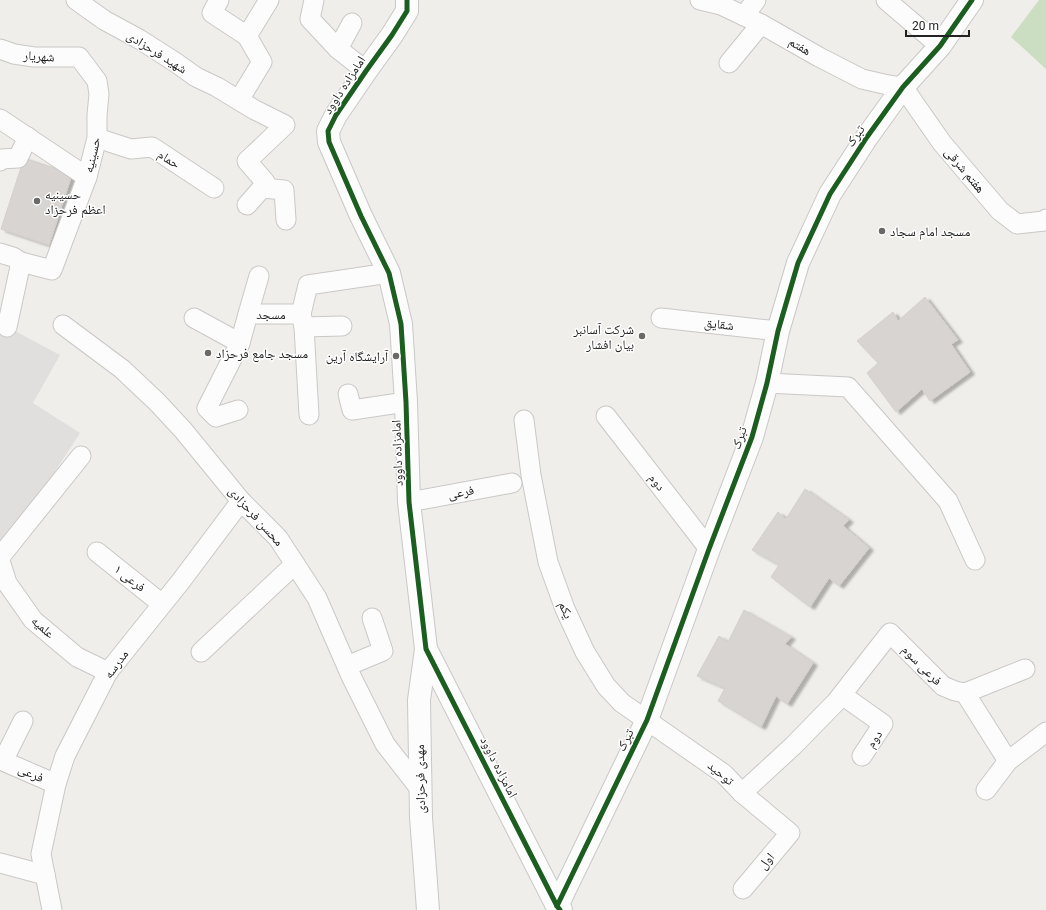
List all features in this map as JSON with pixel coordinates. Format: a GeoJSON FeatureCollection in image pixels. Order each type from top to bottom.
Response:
{"type":"FeatureCollection","features":[{"type":"Feature","properties":{"kind":"street","name":"شهید فرحزادی"},"geometry":{"type":"LineString","coordinates":[[76,0],[104,20],[139,39],[196,77],[285,125],[247,161],[265,182],[262,188]]}},
{"type":"Feature","properties":{"kind":"street"},"geometry":{"type":"LineString","coordinates":[[219,0],[212,13],[247,36],[262,62],[240,100]]}},
{"type":"Feature","properties":{"kind":"street"},"geometry":{"type":"LineString","coordinates":[[247,36],[269,0]]}},
{"type":"Feature","properties":{"kind":"street"},"geometry":{"type":"LineString","coordinates":[[314,0],[310,19],[338,49],[366,71]]}},
{"type":"Feature","properties":{"kind":"street","name":"امامزاده داوود"},"geometry":{"type":"LineString","coordinates":[[407,0],[407,11],[336,115],[328,131],[328,142],[360,216],[389,273],[401,324],[406,402],[409,502],[426,649],[559,908]]}},
{"type":"Feature","properties":{"kind":"street","name":"هفتم"},"geometry":{"type":"LineString","coordinates":[[700,0],[720,5],[753,20],[862,79],[903,87]]}},
{"type":"Feature","properties":{"kind":"street"},"geometry":{"type":"LineString","coordinates":[[729,63],[753,20],[756,0]]}},
{"type":"Feature","properties":{"kind":"street"},"geometry":{"type":"LineString","coordinates":[[886,0],[940,46]]}},
{"type":"Feature","properties":{"kind":"street","name":"تبرک"},"geometry":{"type":"LineString","coordinates":[[559,908],[647,720],[752,436],[767,383],[778,331],[798,263],[830,194],[903,87],[940,46],[972,0]]}},
{"type":"Feature","properties":{"kind":"street"},"geometry":{"type":"LineString","coordinates":[[338,49],[352,23]]}},
{"type":"Feature","properties":{"kind":"street","name":"شهریار"},"geometry":{"type":"LineString","coordinates":[[0,49],[14,54],[34,57],[79,57]]}},
{"type":"Feature","properties":{"kind":"street","name":"حسینیه"},"geometry":{"type":"LineString","coordinates":[[0,253],[13,257],[21,262],[52,270],[87,177],[97,138],[99,94],[97,81],[79,57]]}},
{"type":"Feature","properties":{"kind":"street","name":"هفتم شرقی"},"geometry":{"type":"LineString","coordinates":[[903,87],[942,144],[1000,211],[1017,224],[1044,221],[1046,219]]}},
{"type":"Feature","properties":{"kind":"street"},"geometry":{"type":"LineString","coordinates":[[0,119],[87,177]]}},
{"type":"Feature","properties":{"kind":"street"},"geometry":{"type":"LineString","coordinates":[[0,161],[1,158],[18,158],[28,138]]}},
{"type":"Feature","properties":{"kind":"street","name":"حمام"},"geometry":{"type":"LineString","coordinates":[[97,138],[131,149],[152,147],[214,188]]}},
{"type":"Feature","properties":{"kind":"street"},"geometry":{"type":"LineString","coordinates":[[247,205],[262,188],[284,190],[286,220]]}},
{"type":"Feature","properties":{"kind":"street"},"geometry":{"type":"LineString","coordinates":[[7,327],[21,262]]}},
{"type":"Feature","properties":{"kind":"street","name":"مسجد"},"geometry":{"type":"LineString","coordinates":[[309,415],[302,320],[308,285],[389,273]]}},
{"type":"Feature","properties":{"kind":"street"},"geometry":{"type":"LineString","coordinates":[[248,314],[259,276]]}},
{"type":"Feature","properties":{"kind":"street","name":"مسجد"},"geometry":{"type":"LineString","coordinates":[[238,410],[216,417],[207,408],[240,343],[248,314],[342,326]]}},
{"type":"Feature","properties":{"kind":"street"},"geometry":{"type":"LineString","coordinates":[[194,318],[240,343]]}},
{"type":"Feature","properties":{"kind":"street","name":"شقایق"},"geometry":{"type":"LineString","coordinates":[[661,318],[778,331]]}},
{"type":"Feature","properties":{"kind":"street","name":"محسن فرحزادی"},"geometry":{"type":"LineString","coordinates":[[63,325],[122,369],[157,402],[183,430],[241,501],[278,538],[317,598],[347,666],[385,744],[420,789]]}},
{"type":"Feature","properties":{"kind":"street"},"geometry":{"type":"LineString","coordinates":[[767,383],[848,387],[948,501],[975,560]]}},
{"type":"Feature","properties":{"kind":"street"},"geometry":{"type":"LineString","coordinates":[[348,394],[352,410],[406,402]]}},
{"type":"Feature","properties":{"kind":"street","name":"دوم"},"geometry":{"type":"LineString","coordinates":[[606,416],[709,549]]}},
{"type":"Feature","properties":{"kind":"street","name":"یکم"},"geometry":{"type":"LineString","coordinates":[[524,420],[531,475],[548,562],[565,610],[584,652],[606,686],[622,703],[647,720]]}},
{"type":"Feature","properties":{"kind":"street"},"geometry":{"type":"LineString","coordinates":[[0,557],[81,456]]}},
{"type":"Feature","properties":{"kind":"street","name":"فرعی"},"geometry":{"type":"LineString","coordinates":[[409,502],[512,483]]}},
{"type":"Feature","properties":{"kind":"street","name":"مدرسه"},"geometry":{"type":"LineString","coordinates":[[52,910],[42,854],[56,784],[65,756],[108,672],[241,501]]}},
{"type":"Feature","properties":{"kind":"street","name":"فرعی ۱"},"geometry":{"type":"LineString","coordinates":[[97,552],[162,604]]}},
{"type":"Feature","properties":{"kind":"street","name":"علمیه"},"geometry":{"type":"LineString","coordinates":[[0,561],[7,583],[33,620],[77,657],[108,672]]}},
{"type":"Feature","properties":{"kind":"street"},"geometry":{"type":"LineString","coordinates":[[200,652],[295,564]]}},
{"type":"Feature","properties":{"kind":"street"},"geometry":{"type":"LineString","coordinates":[[347,666],[383,651],[372,618]]}},
{"type":"Feature","properties":{"kind":"street","name":"فرعی سوم"},"geometry":{"type":"LineString","coordinates":[[842,695],[890,633],[943,686],[954,692],[965,693]]}},
{"type":"Feature","properties":{"kind":"street","name":"مهدی فرحزادی"},"geometry":{"type":"LineString","coordinates":[[426,649],[418,700],[421,818],[428,910]]}},
{"type":"Feature","properties":{"kind":"street"},"geometry":{"type":"LineString","coordinates":[[1008,760],[965,693],[1025,669]]}},
{"type":"Feature","properties":{"kind":"street"},"geometry":{"type":"LineString","coordinates":[[742,792],[793,746],[842,695]]}},
{"type":"Feature","properties":{"kind":"street","name":"دوم"},"geometry":{"type":"LineString","coordinates":[[842,695],[883,724],[862,756]]}},
{"type":"Feature","properties":{"kind":"street","name":"توحید"},"geometry":{"type":"LineString","coordinates":[[647,720],[724,774],[742,792],[790,833]]}},
{"type":"Feature","properties":{"kind":"street","name":"فرعی"},"geometry":{"type":"LineString","coordinates":[[23,721],[3,761],[56,784]]}},
{"type":"Feature","properties":{"kind":"street"},"geometry":{"type":"LineString","coordinates":[[986,790],[1008,760],[1046,732]]}},
{"type":"Feature","properties":{"kind":"street","name":"اول"},"geometry":{"type":"LineString","coordinates":[[743,890],[790,833]]}},
{"type":"Feature","properties":{"kind":"street"},"geometry":{"type":"LineString","coordinates":[[0,863],[45,874]]}},
{"type":"Feature","properties":{"kind":"green space"},"geometry":{"type":"Polygon","coordinates":[[[1039,0],[1046,0],[1046,69],[1011,37],[1039,0]]]}},
{"type":"Feature","properties":{"kind":"shaded area"},"geometry":{"type":"Polygon","coordinates":[[[0,323],[60,355],[33,403],[80,433],[0,556],[0,323]]]}},
{"type":"Feature","properties":{"kind":"building","name":"حسینیه اعظم فرحزاد"},"geometry":{"type":"Polygon","coordinates":[[[24,158],[72,174],[49,245],[1,229],[24,158]]]}},
{"type":"Feature","properties":{"kind":"building"},"geometry":{"type":"Polygon","coordinates":[[[925,297],[958,340],[951,344],[970,372],[930,401],[922,389],[896,412],[867,373],[878,363],[857,341],[893,312],[898,321],[925,297]]]}},
{"type":"Feature","properties":{"kind":"building"},"geometry":{"type":"Polygon","coordinates":[[[805,489],[849,520],[843,526],[869,548],[839,586],[829,578],[810,607],[771,577],[779,565],[752,550],[778,512],[786,519],[805,489]]]}},
{"type":"Feature","properties":{"kind":"building"},"geometry":{"type":"Polygon","coordinates":[[[744,610],[791,637],[785,644],[813,663],[787,704],[776,696],[761,727],[718,701],[725,688],[697,676],[719,636],[728,642],[744,610]]]}},
{"type":"Feature","properties":{"kind":"cycle path"},"geometry":{"type":"LineString","coordinates":[[407,0],[407,11],[336,115],[328,131],[329,142],[361,216],[389,273],[401,324],[406,402],[409,502],[426,649],[560,910]]}},
{"type":"Feature","properties":{"kind":"cycle path"},"geometry":{"type":"LineString","coordinates":[[557,906],[647,720],[709,549],[752,437],[767,383],[778,331],[798,263],[830,194],[867,137],[903,87],[940,46],[972,0]]}},
{"type":"Feature","properties":{"kind":"place","name":"حسینیه اعظم فرحزاد"},"geometry":{"type":"Point","coordinates":[37,201]}},
{"type":"Feature","properties":{"kind":"place","name":"مسجد امام سجاد"},"geometry":{"type":"Point","coordinates":[882,231]}},
{"type":"Feature","properties":{"kind":"place","name":"شرکت آسانبر بیان افشار"},"geometry":{"type":"Point","coordinates":[642,336]}},
{"type":"Feature","properties":{"kind":"place","name":"مسجد جامع فرحزاد"},"geometry":{"type":"Point","coordinates":[208,353]}},
{"type":"Feature","properties":{"kind":"place","name":"آرایشگاه آرین"},"geometry":{"type":"Point","coordinates":[396,356]}}]}
